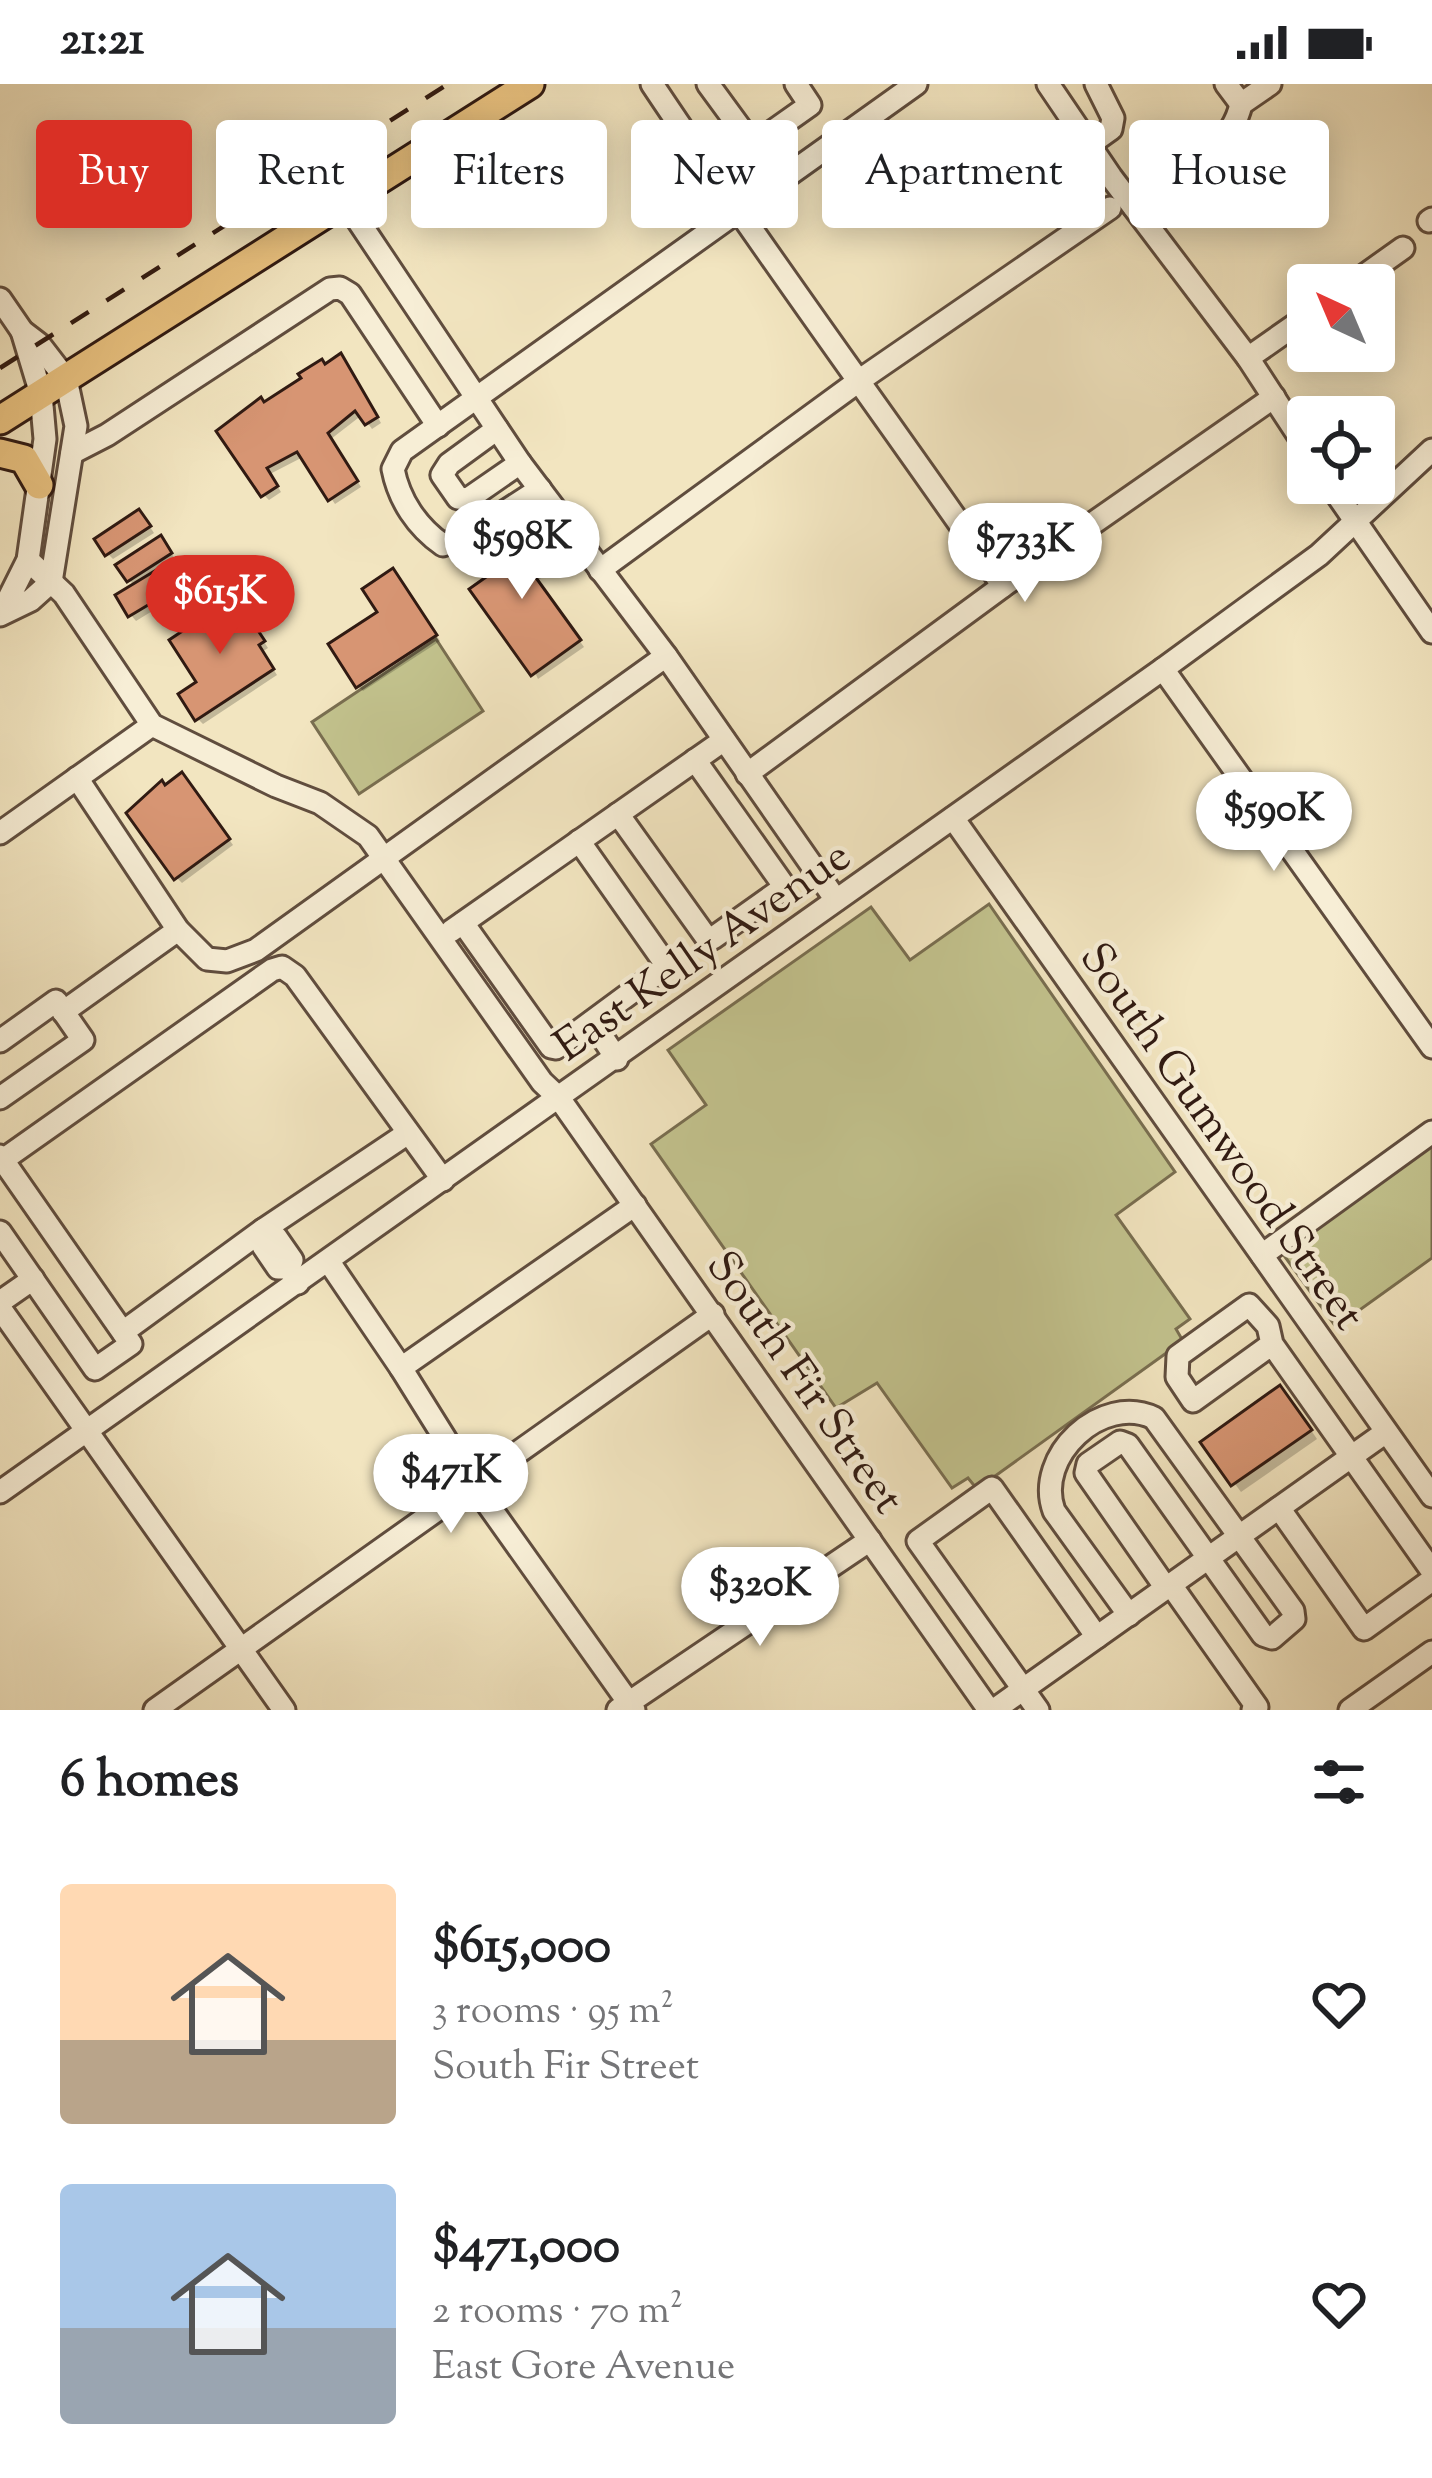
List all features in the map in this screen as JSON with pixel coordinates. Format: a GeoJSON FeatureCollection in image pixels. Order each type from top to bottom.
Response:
{"type":"FeatureCollection","features":[{"type":"Feature","properties":{"kind":"main road"},"geometry":{"type":"LineString","coordinates":[[387,178],[530,84]]}},
{"type":"Feature","properties":{"kind":"main road"},"geometry":{"type":"LineString","coordinates":[[0,420],[308,228]]}},
{"type":"Feature","properties":{"kind":"main road"},"geometry":{"type":"LineString","coordinates":[[0,453],[24,459],[39,485]]}},
{"type":"Feature","properties":{"kind":"street"},"geometry":{"type":"LineString","coordinates":[[652,84],[676,120]]}},
{"type":"Feature","properties":{"kind":"street"},"geometry":{"type":"LineString","coordinates":[[708,84],[734,120]]}},
{"type":"Feature","properties":{"kind":"street"},"geometry":{"type":"LineString","coordinates":[[789,120],[810,105],[796,84]]}},
{"type":"Feature","properties":{"kind":"street"},"geometry":{"type":"LineString","coordinates":[[798,168],[916,84]]}},
{"type":"Feature","properties":{"kind":"street"},"geometry":{"type":"LineString","coordinates":[[1048,84],[1073,120]]}},
{"type":"Feature","properties":{"kind":"street"},"geometry":{"type":"LineString","coordinates":[[1096,84],[1114,118],[1105,133]]}},
{"type":"Feature","properties":{"kind":"street"},"geometry":{"type":"LineString","coordinates":[[1226,84],[1241,104]]}},
{"type":"Feature","properties":{"kind":"street"},"geometry":{"type":"LineString","coordinates":[[1238,120],[1241,104],[1270,84]]}},
{"type":"Feature","properties":{"kind":"street"},"geometry":{"type":"LineString","coordinates":[[1105,165],[1129,200]]}},
{"type":"Feature","properties":{"kind":"street"},"geometry":{"type":"LineString","coordinates":[[600,570],[860,380],[1110,208]]}},
{"type":"Feature","properties":{"kind":"street"},"geometry":{"type":"LineString","coordinates":[[363,228],[520,463],[666,656],[836,900]]}},
{"type":"Feature","properties":{"kind":"street"},"geometry":{"type":"LineString","coordinates":[[540,490],[469,535],[443,545],[429,535],[398,494],[392,469],[402,452],[715,228]]}},
{"type":"Feature","properties":{"kind":"street"},"geometry":{"type":"LineString","coordinates":[[749,228],[1003,586]]}},
{"type":"Feature","properties":{"kind":"street"},"geometry":{"type":"LineString","coordinates":[[1150,228],[1287,417]]}},
{"type":"Feature","properties":{"kind":"street"},"geometry":{"type":"LineString","coordinates":[[1381,264],[1403,248]]}},
{"type":"Feature","properties":{"kind":"street"},"geometry":{"type":"LineString","coordinates":[[72,453],[330,289],[340,288],[350,294],[438,426]]}},
{"type":"Feature","properties":{"kind":"street"},"geometry":{"type":"LineString","coordinates":[[0,299],[76,427],[51,582],[31,600],[0,615]]}},
{"type":"Feature","properties":{"kind":"street"},"geometry":{"type":"LineString","coordinates":[[1248,358],[1287,331]]}},
{"type":"Feature","properties":{"kind":"street"},"geometry":{"type":"LineString","coordinates":[[0,615],[28,560],[54,386]]}},
{"type":"Feature","properties":{"kind":"street"},"geometry":{"type":"LineString","coordinates":[[747,774],[1003,586],[1274,397]]}},
{"type":"Feature","properties":{"kind":"street"},"geometry":{"type":"LineString","coordinates":[[497,429],[448,464],[442,476],[458,498],[468,499],[520,463]]}},
{"type":"Feature","properties":{"kind":"street","name":"East Kelly Avenue"},"geometry":{"type":"LineString","coordinates":[[0,1492],[294,1275],[328,1262],[617,1059],[1319,555],[1432,450]]}},
{"type":"Feature","properties":{"kind":"street"},"geometry":{"type":"LineString","coordinates":[[1343,504],[1429,620]]}},
{"type":"Feature","properties":{"kind":"street"},"geometry":{"type":"LineString","coordinates":[[0,833],[152,725],[64,594],[28,560]]}},
{"type":"Feature","properties":{"kind":"street"},"geometry":{"type":"LineString","coordinates":[[76,778],[178,930],[207,959],[226,961],[256,950],[666,656]]}},
{"type":"Feature","properties":{"kind":"street"},"geometry":{"type":"LineString","coordinates":[[1163,668],[1432,1047]]}},
{"type":"Feature","properties":{"kind":"street","name":"South Fir Street"},"geometry":{"type":"LineString","coordinates":[[152,725],[346,818],[385,856],[992,1710]]}},
{"type":"Feature","properties":{"kind":"street"},"geometry":{"type":"LineString","coordinates":[[441,938],[724,740]]}},
{"type":"Feature","properties":{"kind":"street"},"geometry":{"type":"LineString","coordinates":[[618,814],[706,937],[712,938],[782,889],[695,760]]}},
{"type":"Feature","properties":{"kind":"street","name":"South Gumwood Street"},"geometry":{"type":"LineString","coordinates":[[953,818],[1432,1496]]}},
{"type":"Feature","properties":{"kind":"street"},"geometry":{"type":"LineString","coordinates":[[463,923],[556,1048],[667,966],[579,842]]}},
{"type":"Feature","properties":{"kind":"street"},"geometry":{"type":"LineString","coordinates":[[749,911],[775,944]]}},
{"type":"Feature","properties":{"kind":"street"},"geometry":{"type":"LineString","coordinates":[[63,1012],[178,930]]}},
{"type":"Feature","properties":{"kind":"street"},"geometry":{"type":"LineString","coordinates":[[0,1232],[95,1369],[131,1344],[1,1159],[272,970],[282,968],[295,976],[442,1180]]}},
{"type":"Feature","properties":{"kind":"street"},"geometry":{"type":"LineString","coordinates":[[0,1041],[56,1001],[82,1040],[0,1098]]}},
{"type":"Feature","properties":{"kind":"street"},"geometry":{"type":"LineString","coordinates":[[592,1022],[617,1059]]}},
{"type":"Feature","properties":{"kind":"street"},"geometry":{"type":"LineString","coordinates":[[1262,1255],[1432,1132]]}},
{"type":"Feature","properties":{"kind":"street"},"geometry":{"type":"LineString","coordinates":[[123,1332],[408,1133]]}},
{"type":"Feature","properties":{"kind":"street"},"geometry":{"type":"LineString","coordinates":[[401,1368],[635,1205]]}},
{"type":"Feature","properties":{"kind":"street"},"geometry":{"type":"LineString","coordinates":[[264,1232],[276,1237],[292,1260],[294,1275]]}},
{"type":"Feature","properties":{"kind":"street"},"geometry":{"type":"LineString","coordinates":[[328,1262],[627,1707],[871,1540]]}},
{"type":"Feature","properties":{"kind":"street"},"geometry":{"type":"LineString","coordinates":[[33,1279],[0,1305],[284,1710]]}},
{"type":"Feature","properties":{"kind":"street"},"geometry":{"type":"LineString","coordinates":[[1264,1321],[1293,1300]]}},
{"type":"Feature","properties":{"kind":"street"},"geometry":{"type":"LineString","coordinates":[[1272,1344],[1193,1401],[1177,1377],[1178,1356],[1246,1306],[1253,1306],[1272,1344],[1432,1570]]}},
{"type":"Feature","properties":{"kind":"street"},"geometry":{"type":"LineString","coordinates":[[155,1710],[712,1314]]}},
{"type":"Feature","properties":{"kind":"street"},"geometry":{"type":"LineString","coordinates":[[1129,1615],[1051,1504],[1057,1455],[1115,1412],[1140,1412],[1154,1418],[1293,1611],[1293,1623],[1273,1638],[1264,1635],[1128,1445],[1118,1443],[1088,1465],[1086,1473],[1257,1707],[1253,1710]]}},
{"type":"Feature","properties":{"kind":"street"},"geometry":{"type":"LineString","coordinates":[[992,1710],[1386,1432]]}},
{"type":"Feature","properties":{"kind":"street"},"geometry":{"type":"LineString","coordinates":[[1038,1710],[919,1540],[992,1488],[1097,1637]]}},
{"type":"Feature","properties":{"kind":"street"},"geometry":{"type":"LineString","coordinates":[[1279,1508],[1364,1629],[1432,1580]]}},
{"type":"Feature","properties":{"kind":"street"},"geometry":{"type":"LineString","coordinates":[[1350,1710],[1428,1662]]}},
{"type":"Feature","properties":{"kind":"green space"},"geometry":{"type":"Polygon","coordinates":[[[436,639],[483,711],[359,794],[312,722],[436,639]]]}},
{"type":"Feature","properties":{"kind":"green space"},"geometry":{"type":"Polygon","coordinates":[[[989,904],[1175,1172],[1116,1215],[1190,1319],[1176,1329],[1183,1341],[977,1489],[968,1478],[952,1488],[877,1383],[836,1408],[651,1144],[706,1105],[668,1050],[871,907],[910,960],[989,904]]]}},
{"type":"Feature","properties":{"kind":"green space"},"geometry":{"type":"Polygon","coordinates":[[[1432,1141],[1432,1258],[1336,1327],[1280,1250],[1432,1141]]]}},
{"type":"Feature","properties":{"kind":"building"},"geometry":{"type":"Polygon","coordinates":[[[341,353],[378,417],[365,425],[355,411],[328,433],[358,481],[328,501],[297,452],[267,468],[278,486],[261,497],[216,431],[261,397],[264,402],[301,378],[298,374],[341,353]]]}},
{"type":"Feature","properties":{"kind":"building"},"geometry":{"type":"Polygon","coordinates":[[[139,509],[151,526],[105,556],[94,539],[139,509]]]}},
{"type":"Feature","properties":{"kind":"building"},"geometry":{"type":"Polygon","coordinates":[[[515,524],[545,566],[534,575],[581,640],[531,676],[469,589],[486,577],[482,571],[488,568],[477,552],[515,524]]]}},
{"type":"Feature","properties":{"kind":"building"},"geometry":{"type":"Polygon","coordinates":[[[161,535],[172,553],[127,582],[115,565],[161,535]]]}},
{"type":"Feature","properties":{"kind":"building"},"geometry":{"type":"Polygon","coordinates":[[[176,558],[190,580],[128,617],[115,595],[176,558]]]}},
{"type":"Feature","properties":{"kind":"building"},"geometry":{"type":"Polygon","coordinates":[[[393,568],[437,635],[356,688],[328,644],[377,612],[362,589],[393,568]]]}},
{"type":"Feature","properties":{"kind":"building"},"geometry":{"type":"Polygon","coordinates":[[[235,596],[265,641],[259,645],[274,669],[195,721],[178,694],[196,682],[169,640],[235,596]]]}},
{"type":"Feature","properties":{"kind":"building"},"geometry":{"type":"Polygon","coordinates":[[[182,772],[230,839],[174,880],[126,813],[162,780],[165,785],[182,772]]]}},
{"type":"Feature","properties":{"kind":"building"},"geometry":{"type":"Polygon","coordinates":[[[1280,1385],[1312,1430],[1231,1486],[1200,1442],[1280,1385]]]}},
{"type":"Feature","properties":{"kind":"railway"},"geometry":{"type":"LineString","coordinates":[[0,368],[448,84]]}}]}
